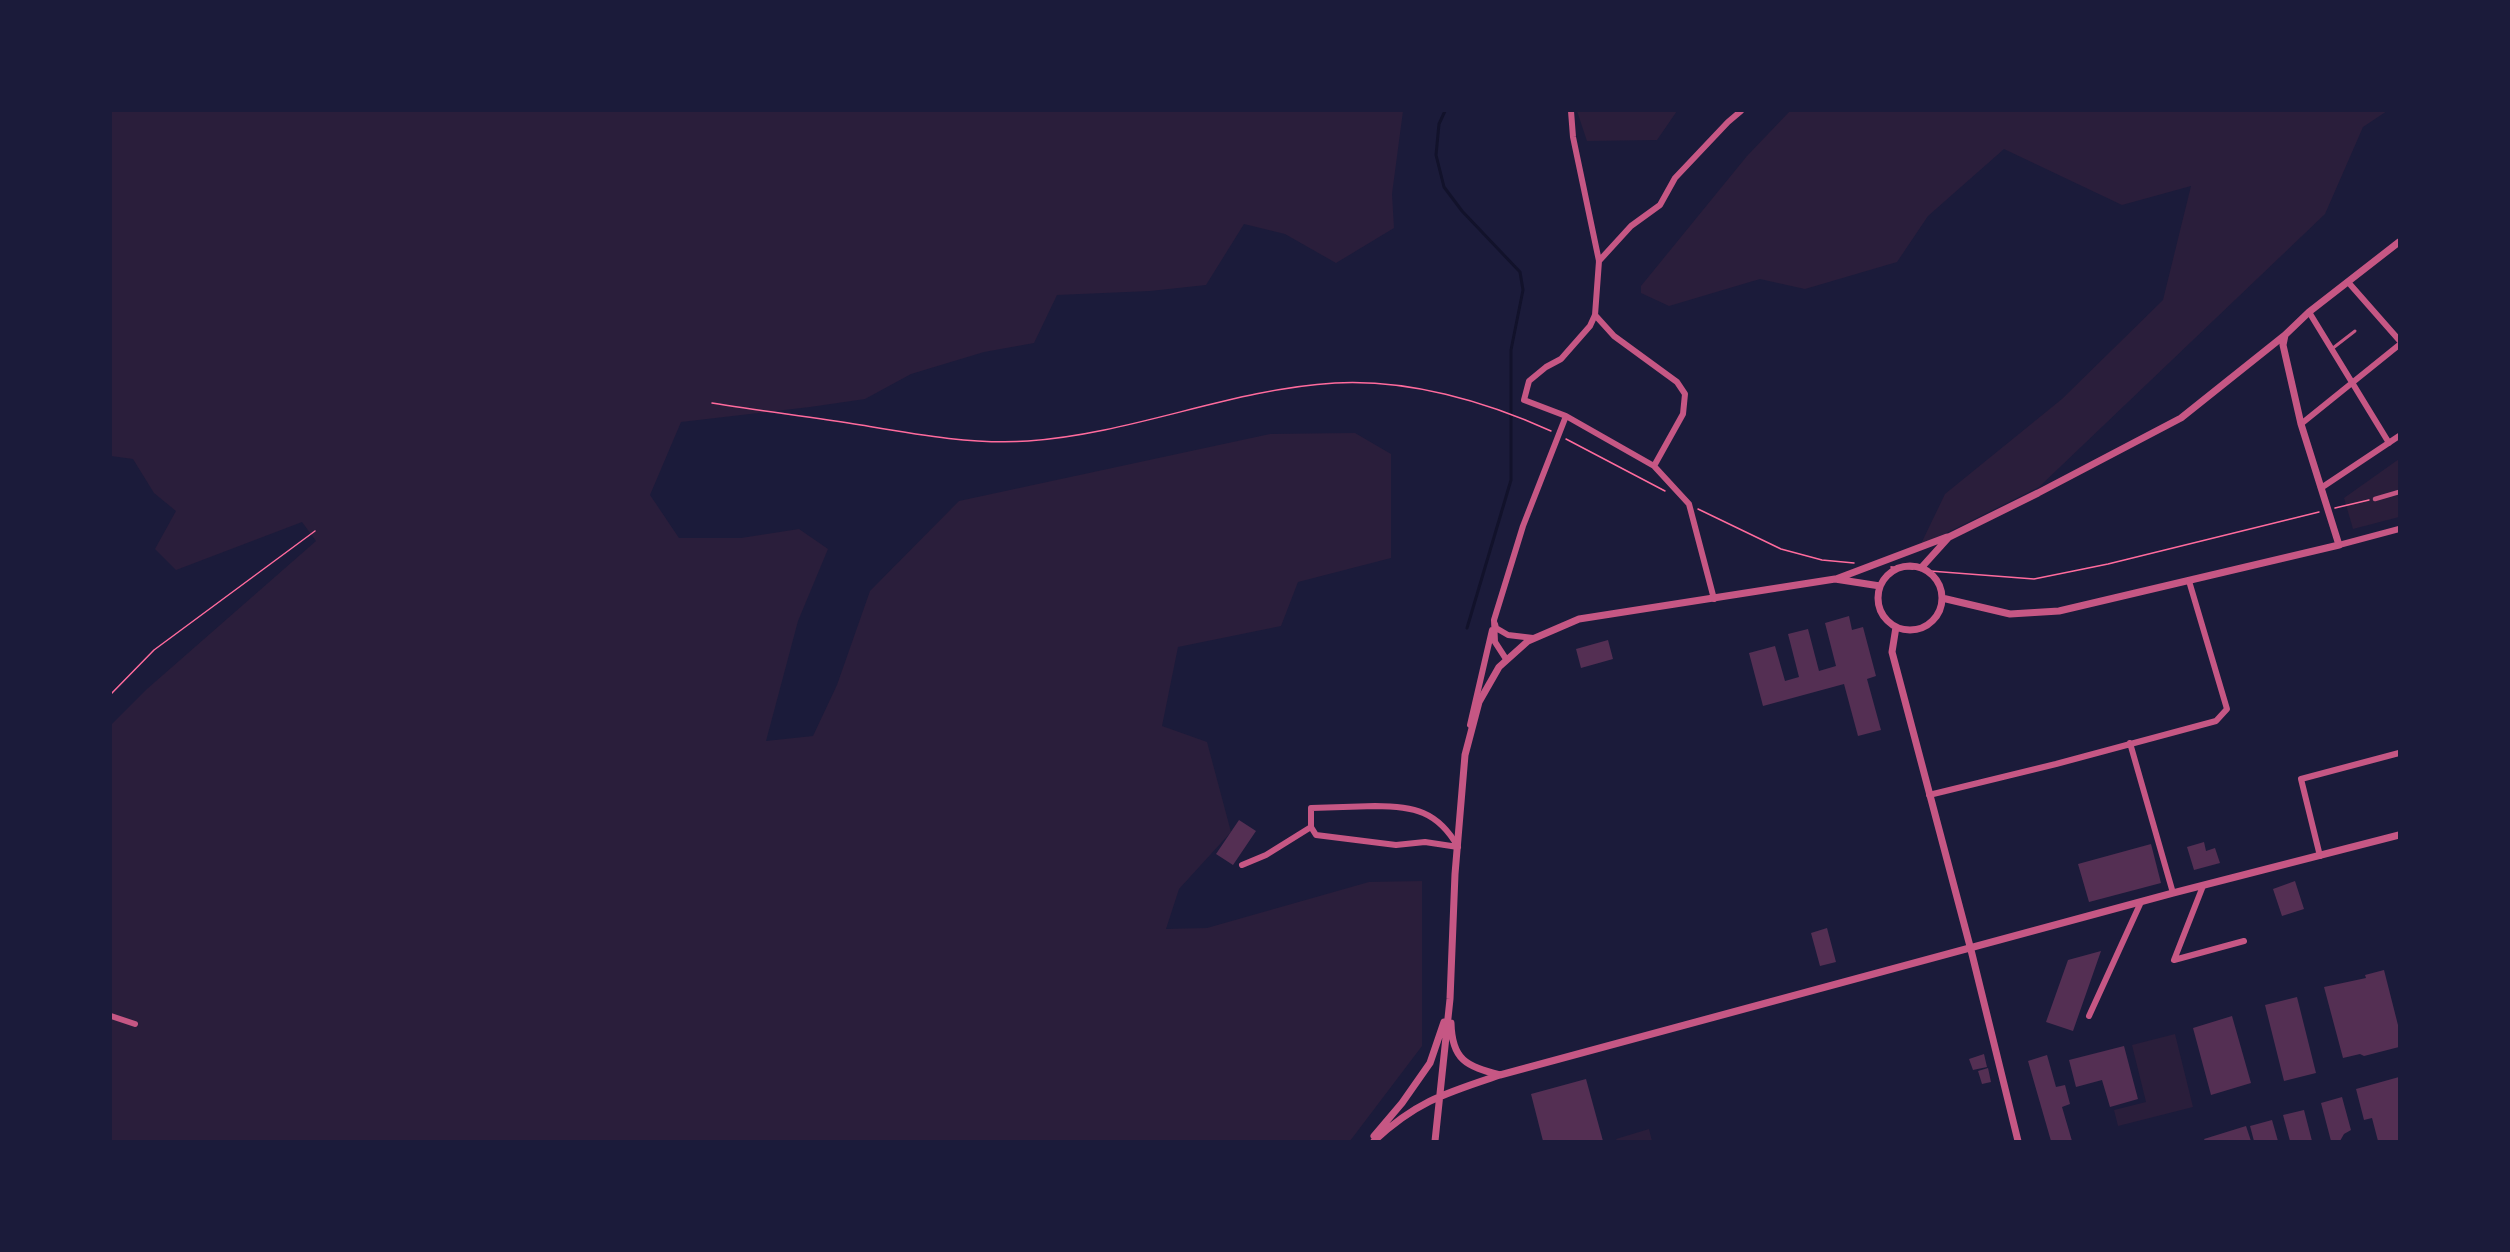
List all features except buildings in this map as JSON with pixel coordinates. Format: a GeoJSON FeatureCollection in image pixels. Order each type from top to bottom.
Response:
{"type":"FeatureCollection","features":[{"type":"Feature","properties":{"kind":"street"},"geometry":{"type":"LineString","coordinates":[[1570,111],[1573,137],[1599,261],[1594,315],[1590,326],[1561,359],[1546,367],[1529,381],[1524,400],[1566,416],[1654,466],[1689,504],[1714,598]]}},
{"type":"Feature","properties":{"kind":"street"},"geometry":{"type":"LineString","coordinates":[[1599,261],[1631,226],[1660,205],[1675,178],[1728,122],[1742,111]]}},
{"type":"Feature","properties":{"kind":"street"},"geometry":{"type":"LineString","coordinates":[[1465,754],[1479,702],[1495,672],[1506,659],[1534,638],[1579,619],[1835,579],[1949,537],[2038,493],[2181,417],[2399,242]]}},
{"type":"Feature","properties":{"kind":"street"},"geometry":{"type":"LineString","coordinates":[[2301,423],[2399,342],[2348,282]]}},
{"type":"Feature","properties":{"kind":"street"},"geometry":{"type":"LineString","coordinates":[[2309,312],[2330,350],[2389,443]]}},
{"type":"Feature","properties":{"kind":"street"},"geometry":{"type":"LineString","coordinates":[[1594,315],[1614,336],[1677,382],[1685,394],[1683,414],[1654,466]]}},
{"type":"Feature","properties":{"kind":"street"},"geometry":{"type":"LineString","coordinates":[[2285,335],[2282,351],[2338,545]]}},
{"type":"Feature","properties":{"kind":"street"},"geometry":{"type":"LineString","coordinates":[[1435,1141],[1450,999],[1458,847],[1469,727],[1494,620],[1523,526],[1566,416]]}},
{"type":"Feature","properties":{"kind":"street"},"geometry":{"type":"LineString","coordinates":[[2321,488],[2399,436]]}},
{"type":"Feature","properties":{"kind":"street"},"geometry":{"type":"LineString","coordinates":[[2375,499],[2399,492]]}},
{"type":"Feature","properties":{"kind":"street"},"geometry":{"type":"LineString","coordinates":[[1941,598],[1995,612],[2031,614],[2084,606],[2399,529]]}},
{"type":"Feature","properties":{"kind":"street"},"geometry":{"type":"LineString","coordinates":[[1921,569],[1949,537]]}},
{"type":"Feature","properties":{"kind":"street"},"geometry":{"type":"LineString","coordinates":[[1901,567],[1921,569],[1936,580],[1941,598],[1936,615],[1923,627],[1914,630],[1896,627],[1888,622],[1879,606],[1880,586],[1892,571],[1901,567]]}},
{"type":"Feature","properties":{"kind":"street"},"geometry":{"type":"LineString","coordinates":[[1835,579],[1880,586]]}},
{"type":"Feature","properties":{"kind":"street"},"geometry":{"type":"LineString","coordinates":[[1929,795],[2217,721],[2227,708],[2189,581]]}},
{"type":"Feature","properties":{"kind":"street"},"geometry":{"type":"LineString","coordinates":[[1494,620],[1496,628],[1508,635],[1534,638]]}},
{"type":"Feature","properties":{"kind":"street"},"geometry":{"type":"LineString","coordinates":[[1494,620],[1495,642],[1506,659]]}},
{"type":"Feature","properties":{"kind":"street"},"geometry":{"type":"LineString","coordinates":[[1896,627],[1892,652],[1971,950],[2018,1141]]}},
{"type":"Feature","properties":{"kind":"street"},"geometry":{"type":"LineString","coordinates":[[2130,743],[2173,893]]}},
{"type":"Feature","properties":{"kind":"street"},"geometry":{"type":"LineString","coordinates":[[2320,856],[2301,779],[2399,753]]}},
{"type":"Feature","properties":{"kind":"street"},"geometry":{"type":"LineString","coordinates":[[1311,808],[1408,808],[1423,813],[1448,830],[1458,847],[1425,842],[1396,845],[1317,835],[1311,827],[1311,808]]}},
{"type":"Feature","properties":{"kind":"street"},"geometry":{"type":"LineString","coordinates":[[1242,865],[1266,855],[1311,827]]}},
{"type":"Feature","properties":{"kind":"street"},"geometry":{"type":"LineString","coordinates":[[1372,1141],[1415,1108],[1438,1096],[1500,1075],[1971,950],[2173,893],[2399,835]]}},
{"type":"Feature","properties":{"kind":"street"},"geometry":{"type":"LineString","coordinates":[[2203,886],[2174,960],[2244,941]]}},
{"type":"Feature","properties":{"kind":"street"},"geometry":{"type":"LineString","coordinates":[[2089,1016],[2141,902]]}},
{"type":"Feature","properties":{"kind":"street"},"geometry":{"type":"LineString","coordinates":[[1450,999],[1451,1042],[1458,1054],[1473,1066],[1500,1075]]}},
{"type":"Feature","properties":{"kind":"street"},"geometry":{"type":"LineString","coordinates":[[1372,1141],[1430,1063],[1450,999]]}},
{"type":"Feature","properties":{"kind":"street"},"geometry":{"type":"LineString","coordinates":[[111,1016],[135,1024]]}},
{"type":"Feature","properties":{"kind":"lane"},"geometry":{"type":"LineString","coordinates":[[2330,350],[2355,331]]}},
{"type":"Feature","properties":{"kind":"path"},"geometry":{"type":"LineString","coordinates":[[712,404],[941,438],[1026,442],[1097,433],[1255,395],[1335,383],[1372,384],[1437,393],[1491,407],[1538,425],[1669,493]]}},
{"type":"Feature","properties":{"kind":"path"},"geometry":{"type":"LineString","coordinates":[[1892,567],[2034,579],[2108,564],[2375,499]]}},
{"type":"Feature","properties":{"kind":"path"},"geometry":{"type":"LineString","coordinates":[[1689,504],[1781,549],[1822,560],[1857,564]]}},
{"type":"Feature","properties":{"kind":"path"},"geometry":{"type":"LineString","coordinates":[[111,694],[154,650],[315,531]]}},
{"type":"Feature","properties":{"kind":"shaded area"},"geometry":{"type":"Polygon","coordinates":[[[111,111],[1403,111],[1392,194],[1394,228],[1336,263],[1285,234],[1244,224],[1206,285],[1150,291],[1057,295],[1034,343],[984,352],[911,374],[865,399],[681,422],[650,495],[679,538],[741,538],[799,529],[828,549],[798,621],[766,741],[813,736],[837,685],[870,591],[959,501],[1270,434],[1355,433],[1391,454],[1391,558],[1298,582],[1281,626],[1178,647],[1162,726],[1207,742],[1231,832],[1179,889],[1166,929],[1207,928],[1369,882],[1422,881],[1422,1046],[1350,1141],[111,1141],[111,725],[147,689],[316,541],[302,522],[176,570],[155,549],[176,511],[154,493],[133,459],[111,456],[111,111]]]}},
{"type":"Feature","properties":{"kind":"shaded area"},"geometry":{"type":"Polygon","coordinates":[[[1577,111],[1677,111],[1657,140],[1587,141],[1577,111]]]}},
{"type":"Feature","properties":{"kind":"shaded area"},"geometry":{"type":"Polygon","coordinates":[[[1790,111],[2387,111],[2363,127],[2325,214],[2039,487],[1920,546],[1945,494],[2062,399],[2163,300],[2191,186],[2122,205],[2004,149],[1928,216],[1897,262],[1805,289],[1760,279],[1669,306],[1641,293],[1641,286],[1747,156],[1790,111]]]}},
{"type":"Feature","properties":{"kind":"shaded area"},"geometry":{"type":"Polygon","coordinates":[[[2399,459],[2399,517],[2353,529],[2344,498],[2399,459]]]}},
{"type":"Feature","properties":{"kind":"shaded area"},"geometry":{"type":"Polygon","coordinates":[[[2175,1034],[2193,1107],[2118,1126],[2114,1110],[2146,1102],[2132,1045],[2175,1034]]]}},
{"type":"Feature","properties":{"kind":"shaded area"},"geometry":{"type":"Polygon","coordinates":[[[1649,1129],[1652,1141],[1617,1141],[1616,1139],[1649,1129]]]}},
{"type":"Feature","properties":{"kind":"waterway"},"geometry":{"type":"LineString","coordinates":[[1445,111],[1439,124],[1436,155],[1444,187],[1462,211],[1520,272],[1523,290],[1511,350],[1511,480],[1467,628]]}}]}
